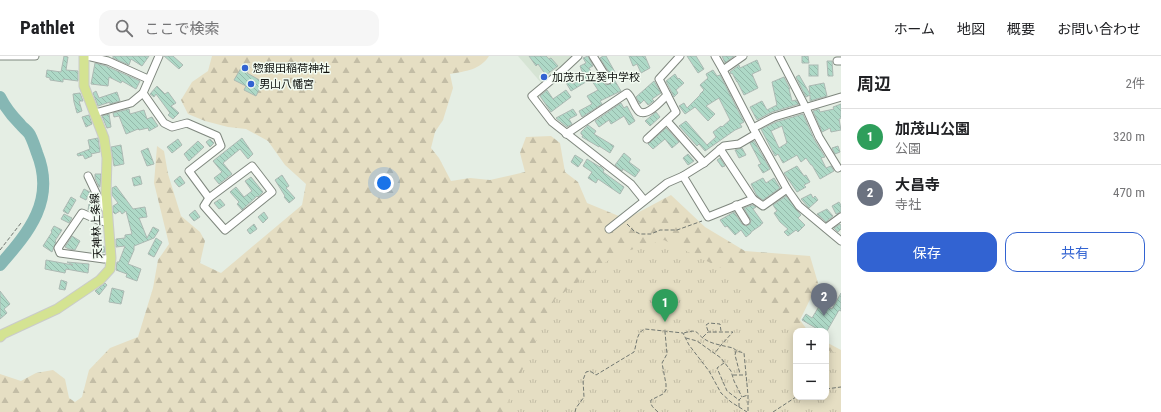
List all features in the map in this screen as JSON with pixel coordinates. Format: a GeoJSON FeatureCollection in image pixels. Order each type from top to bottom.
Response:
{"type":"FeatureCollection","features":[{"type":"Feature","properties":{"kind":"main road","name":"天神林上条線"},"geometry":{"type":"LineString","coordinates":[[0,337],[57,309],[100,280],[110,269],[111,258],[106,193],[107,158],[104,138],[84,86],[84,56]]}},
{"type":"Feature","properties":{"kind":"street"},"geometry":{"type":"LineString","coordinates":[[0,56],[35,56]]}},
{"type":"Feature","properties":{"kind":"street"},"geometry":{"type":"LineString","coordinates":[[87,56],[108,60],[148,79]]}},
{"type":"Feature","properties":{"kind":"street"},"geometry":{"type":"LineString","coordinates":[[95,113],[131,104],[142,94],[159,56]]}},
{"type":"Feature","properties":{"kind":"street"},"geometry":{"type":"LineString","coordinates":[[578,56],[532,96],[552,122],[631,184],[644,200]]}},
{"type":"Feature","properties":{"kind":"street"},"geometry":{"type":"LineString","coordinates":[[593,56],[608,80]]}},
{"type":"Feature","properties":{"kind":"street"},"geometry":{"type":"LineString","coordinates":[[647,139],[676,112],[659,79],[680,56]]}},
{"type":"Feature","properties":{"kind":"street"},"geometry":{"type":"LineString","coordinates":[[715,56],[787,189],[799,206],[841,241]]}},
{"type":"Feature","properties":{"kind":"street"},"geometry":{"type":"LineString","coordinates":[[723,70],[743,56]]}},
{"type":"Feature","properties":{"kind":"street"},"geometry":{"type":"LineString","coordinates":[[779,56],[819,137],[840,169]]}},
{"type":"Feature","properties":{"kind":"street"},"geometry":{"type":"LineString","coordinates":[[566,134],[627,93],[630,95],[638,111],[642,113],[648,112],[667,95]]}},
{"type":"Feature","properties":{"kind":"street"},"geometry":{"type":"LineString","coordinates":[[142,94],[164,123],[172,127],[187,123],[217,136],[221,146],[189,171],[209,198]]}},
{"type":"Feature","properties":{"kind":"street"},"geometry":{"type":"LineString","coordinates":[[609,229],[667,183],[684,176],[704,163],[724,146],[738,144],[774,117],[841,97]]}},
{"type":"Feature","properties":{"kind":"street"},"geometry":{"type":"LineString","coordinates":[[668,121],[704,163]]}},
{"type":"Feature","properties":{"kind":"street"},"geometry":{"type":"LineString","coordinates":[[720,149],[753,199],[762,206],[787,189]]}},
{"type":"Feature","properties":{"kind":"street"},"geometry":{"type":"LineString","coordinates":[[252,166],[272,192],[225,230],[204,206],[209,198],[252,166]]}},
{"type":"Feature","properties":{"kind":"street"},"geometry":{"type":"LineString","coordinates":[[88,176],[97,195],[108,211]]}},
{"type":"Feature","properties":{"kind":"street"},"geometry":{"type":"LineString","coordinates":[[684,176],[708,217],[753,199]]}},
{"type":"Feature","properties":{"kind":"street"},"geometry":{"type":"LineString","coordinates":[[736,205],[746,221]]}},
{"type":"Feature","properties":{"kind":"street"},"geometry":{"type":"LineString","coordinates":[[108,222],[100,221],[82,213],[58,248],[60,253],[104,259],[111,258]]}},
{"type":"Feature","properties":{"kind":"street"},"geometry":{"type":"LineString","coordinates":[[826,228],[841,217]]}},
{"type":"Feature","properties":{"kind":"path"},"geometry":{"type":"LineString","coordinates":[[621,218],[634,231],[640,234],[651,234],[660,230],[677,230],[702,221],[708,217]]}},
{"type":"Feature","properties":{"kind":"path"},"geometry":{"type":"LineString","coordinates":[[0,250],[21,223]]}},
{"type":"Feature","properties":{"kind":"path"},"geometry":{"type":"LineString","coordinates":[[708,332],[706,325],[709,322],[720,324],[721,332]]}},
{"type":"Feature","properties":{"kind":"path"},"geometry":{"type":"LineString","coordinates":[[575,412],[576,408],[584,397],[583,380],[586,372],[590,371],[596,375],[634,352],[638,336],[641,330],[645,329],[683,333],[692,331],[697,332],[705,340],[733,348],[744,353],[748,395],[747,412],[730,402],[721,393],[709,372],[689,345],[683,333]]}},
{"type":"Feature","properties":{"kind":"path"},"geometry":{"type":"LineString","coordinates":[[658,412],[650,402],[663,394],[666,390],[662,362],[667,354],[665,331]]}},
{"type":"Feature","properties":{"kind":"path"},"geometry":{"type":"LineString","coordinates":[[703,337],[708,332],[734,332],[714,353]]}},
{"type":"Feature","properties":{"kind":"path"},"geometry":{"type":"LineString","coordinates":[[686,338],[698,341],[721,358],[732,371],[734,380],[742,397]]}},
{"type":"Feature","properties":{"kind":"path"},"geometry":{"type":"LineString","coordinates":[[736,350],[735,355],[740,374]]}},
{"type":"Feature","properties":{"kind":"path"},"geometry":{"type":"LineString","coordinates":[[725,363],[717,368],[727,391],[739,400]]}},
{"type":"Feature","properties":{"kind":"path"},"geometry":{"type":"LineString","coordinates":[[733,375],[746,375]]}},
{"type":"Feature","properties":{"kind":"path"},"geometry":{"type":"LineString","coordinates":[[829,389],[841,387]]}},
{"type":"Feature","properties":{"kind":"path"},"geometry":{"type":"LineString","coordinates":[[739,407],[739,400],[748,395]]}},
{"type":"Feature","properties":{"kind":"path"},"geometry":{"type":"LineString","coordinates":[[774,412],[793,399]]}},
{"type":"Feature","properties":{"kind":"shaded area","name":"加茂市立葵中学校"},"geometry":{"type":"Polygon","coordinates":[[[518,56],[575,56],[543,85],[518,56]]]}},
{"type":"Feature","properties":{"kind":"green space"},"geometry":{"type":"Polygon","coordinates":[[[212,56],[489,56],[477,67],[467,71],[450,74],[453,88],[443,120],[435,132],[431,148],[439,158],[451,181],[470,178],[490,180],[525,172],[520,153],[526,137],[551,136],[560,143],[565,172],[578,182],[587,203],[626,219],[671,195],[705,227],[745,251],[810,256],[818,283],[800,320],[806,328],[793,328],[793,400],[829,400],[829,344],[841,350],[841,412],[0,412],[0,374],[21,381],[36,373],[53,370],[65,379],[69,398],[75,402],[82,397],[89,370],[110,348],[138,337],[153,288],[158,260],[169,244],[154,183],[157,146],[164,151],[168,174],[181,216],[200,232],[205,241],[200,263],[221,273],[302,205],[306,184],[285,165],[268,141],[246,129],[228,127],[205,121],[188,114],[181,100],[192,82],[208,71],[212,56]]]}},
{"type":"Feature","properties":{"kind":"green space"},"geometry":{"type":"Polygon","coordinates":[[[664,240],[735,275],[776,308],[793,332],[793,400],[829,400],[829,351],[841,354],[841,412],[503,412],[555,299],[617,254],[664,240]]]}},
{"type":"Feature","properties":{"kind":"building"},"geometry":{"type":"Polygon","coordinates":[[[64,56],[68,57],[66,70],[78,71],[78,81],[63,79],[63,82],[50,80],[50,78],[46,77],[47,70],[61,72],[64,56]]]}},
{"type":"Feature","properties":{"kind":"building"},"geometry":{"type":"Polygon","coordinates":[[[113,56],[149,56],[142,66],[131,59],[129,65],[113,58],[113,56]]]}},
{"type":"Feature","properties":{"kind":"building"},"geometry":{"type":"Polygon","coordinates":[[[164,56],[173,56],[183,65],[179,69],[164,56]]]}},
{"type":"Feature","properties":{"kind":"building"},"geometry":{"type":"Polygon","coordinates":[[[529,56],[546,56],[549,59],[551,58],[558,66],[546,75],[538,64],[536,66],[529,56]]]}},
{"type":"Feature","properties":{"kind":"building"},"geometry":{"type":"Polygon","coordinates":[[[588,56],[593,66],[589,68],[594,77],[571,91],[565,81],[570,78],[573,84],[584,77],[580,66],[586,63],[583,58],[588,56]]]}},
{"type":"Feature","properties":{"kind":"building"},"geometry":{"type":"Polygon","coordinates":[[[606,56],[616,74],[612,76],[621,91],[600,101],[602,104],[582,117],[579,111],[592,104],[587,96],[598,90],[592,81],[600,76],[606,85],[613,82],[612,77],[600,58],[606,56]]]}},
{"type":"Feature","properties":{"kind":"building"},"geometry":{"type":"Polygon","coordinates":[[[629,56],[645,56],[650,68],[641,73],[637,64],[633,66],[629,56]]]}},
{"type":"Feature","properties":{"kind":"building"},"geometry":{"type":"Polygon","coordinates":[[[687,56],[696,56],[704,69],[698,73],[687,56]]]}},
{"type":"Feature","properties":{"kind":"building"},"geometry":{"type":"Polygon","coordinates":[[[722,56],[734,56],[725,63],[722,56]]]}},
{"type":"Feature","properties":{"kind":"building"},"geometry":{"type":"Polygon","coordinates":[[[802,56],[808,56],[809,63],[802,63],[802,56]]]}},
{"type":"Feature","properties":{"kind":"building"},"geometry":{"type":"Polygon","coordinates":[[[757,60],[761,70],[752,74],[758,88],[744,95],[737,81],[730,72],[739,65],[740,68],[757,60]]]}},
{"type":"Feature","properties":{"kind":"building"},"geometry":{"type":"Polygon","coordinates":[[[827,61],[832,61],[833,76],[828,76],[827,61]]]}},
{"type":"Feature","properties":{"kind":"building"},"geometry":{"type":"Polygon","coordinates":[[[95,63],[106,66],[140,81],[136,89],[122,81],[121,83],[109,77],[108,86],[91,84],[95,63]]]}},
{"type":"Feature","properties":{"kind":"building","name":"男山八幡宮"},"geometry":{"type":"Polygon","coordinates":[[[244,63],[250,67],[247,73],[263,82],[256,96],[244,90],[246,86],[234,80],[244,63]]]}},
{"type":"Feature","properties":{"kind":"building"},"geometry":{"type":"Polygon","coordinates":[[[809,65],[818,65],[818,76],[809,76],[809,65]]]}},
{"type":"Feature","properties":{"kind":"building"},"geometry":{"type":"Polygon","coordinates":[[[713,70],[717,76],[720,75],[744,122],[740,124],[742,127],[735,130],[705,151],[699,144],[697,146],[679,126],[686,121],[707,145],[716,137],[713,132],[730,120],[719,98],[706,106],[715,114],[708,121],[695,107],[685,114],[679,106],[684,103],[687,108],[700,95],[704,90],[700,85],[708,78],[706,74],[713,70]]]}},
{"type":"Feature","properties":{"kind":"building"},"geometry":{"type":"Polygon","coordinates":[[[675,74],[678,79],[679,78],[684,83],[676,90],[678,93],[674,97],[666,81],[675,74]]]}},
{"type":"Feature","properties":{"kind":"building"},"geometry":{"type":"Polygon","coordinates":[[[799,75],[810,94],[809,86],[824,83],[827,96],[810,101],[810,95],[806,97],[796,77],[799,75]]]}},
{"type":"Feature","properties":{"kind":"building"},"geometry":{"type":"Polygon","coordinates":[[[784,77],[790,89],[792,101],[796,100],[799,104],[772,112],[757,120],[750,107],[762,101],[767,110],[777,105],[772,82],[784,77]]]}},
{"type":"Feature","properties":{"kind":"building"},"geometry":{"type":"Polygon","coordinates":[[[654,81],[661,93],[652,99],[654,101],[648,105],[644,100],[640,104],[636,97],[654,81]]]}},
{"type":"Feature","properties":{"kind":"building"},"geometry":{"type":"Polygon","coordinates":[[[157,86],[165,94],[168,92],[176,103],[171,106],[179,113],[173,119],[168,115],[170,113],[156,94],[154,97],[150,94],[157,86]]]}},
{"type":"Feature","properties":{"kind":"building"},"geometry":{"type":"Polygon","coordinates":[[[547,90],[553,99],[566,90],[571,97],[551,112],[540,96],[547,90]]]}},
{"type":"Feature","properties":{"kind":"building"},"geometry":{"type":"Polygon","coordinates":[[[96,91],[99,98],[117,92],[120,101],[110,104],[110,102],[98,106],[93,93],[96,91]]]}},
{"type":"Feature","properties":{"kind":"building"},"geometry":{"type":"Polygon","coordinates":[[[80,93],[83,101],[79,101],[82,111],[77,113],[73,94],[80,93]]]}},
{"type":"Feature","properties":{"kind":"building"},"geometry":{"type":"Polygon","coordinates":[[[621,103],[624,108],[627,106],[635,121],[629,125],[624,116],[611,124],[609,120],[599,127],[595,121],[621,103]]]}},
{"type":"Feature","properties":{"kind":"building"},"geometry":{"type":"Polygon","coordinates":[[[841,104],[841,118],[839,119],[841,130],[831,132],[830,128],[822,132],[813,111],[819,109],[820,112],[834,109],[833,107],[841,104]]]}},
{"type":"Feature","properties":{"kind":"building"},"geometry":{"type":"Polygon","coordinates":[[[129,109],[130,114],[144,110],[147,119],[152,117],[158,126],[149,131],[148,128],[138,129],[126,134],[119,116],[114,117],[113,113],[129,109]]]}},
{"type":"Feature","properties":{"kind":"building"},"geometry":{"type":"Polygon","coordinates":[[[573,109],[577,115],[569,119],[572,124],[567,127],[556,118],[573,109]]]}},
{"type":"Feature","properties":{"kind":"building"},"geometry":{"type":"Polygon","coordinates":[[[656,112],[660,117],[650,126],[645,121],[656,112]]]}},
{"type":"Feature","properties":{"kind":"building"},"geometry":{"type":"Polygon","coordinates":[[[109,114],[111,127],[107,128],[102,116],[109,114]]]}},
{"type":"Feature","properties":{"kind":"building"},"geometry":{"type":"Polygon","coordinates":[[[803,114],[814,139],[825,157],[821,158],[826,168],[831,166],[834,171],[820,179],[806,158],[801,162],[797,155],[783,163],[778,154],[775,156],[761,129],[776,122],[803,114]],[[782,126],[771,131],[779,148],[787,143],[782,126]]]}},
{"type":"Feature","properties":{"kind":"building"},"geometry":{"type":"Polygon","coordinates":[[[89,115],[92,124],[86,127],[82,117],[89,115]]]}},
{"type":"Feature","properties":{"kind":"building"},"geometry":{"type":"Polygon","coordinates":[[[588,125],[596,131],[594,134],[614,146],[610,153],[582,137],[583,135],[581,132],[588,125]]]}},
{"type":"Feature","properties":{"kind":"building"},"geometry":{"type":"Polygon","coordinates":[[[666,128],[679,142],[672,148],[665,139],[653,149],[648,144],[666,128]]]}},
{"type":"Feature","properties":{"kind":"building"},"geometry":{"type":"Polygon","coordinates":[[[98,138],[100,152],[91,154],[92,156],[85,159],[83,155],[78,156],[77,154],[90,149],[88,140],[98,138]]]}},
{"type":"Feature","properties":{"kind":"building"},"geometry":{"type":"Polygon","coordinates":[[[242,138],[253,154],[248,159],[240,149],[223,163],[232,174],[219,184],[214,178],[222,172],[213,161],[242,138]]]}},
{"type":"Feature","properties":{"kind":"building"},"geometry":{"type":"Polygon","coordinates":[[[178,139],[182,145],[172,153],[167,147],[178,139]]]}},
{"type":"Feature","properties":{"kind":"building"},"geometry":{"type":"Polygon","coordinates":[[[210,139],[214,143],[210,147],[206,142],[210,139]]]}},
{"type":"Feature","properties":{"kind":"building"},"geometry":{"type":"Polygon","coordinates":[[[198,141],[204,147],[189,161],[184,154],[198,141]]]}},
{"type":"Feature","properties":{"kind":"building"},"geometry":{"type":"Polygon","coordinates":[[[754,141],[770,169],[763,173],[758,165],[761,164],[750,143],[754,141]]]}},
{"type":"Feature","properties":{"kind":"building"},"geometry":{"type":"Polygon","coordinates":[[[121,145],[124,164],[114,166],[111,147],[121,145]]]}},
{"type":"Feature","properties":{"kind":"building"},"geometry":{"type":"Polygon","coordinates":[[[838,146],[840,152],[835,154],[832,148],[838,146]]]}},
{"type":"Feature","properties":{"kind":"building"},"geometry":{"type":"Polygon","coordinates":[[[148,148],[154,164],[147,166],[141,151],[148,148]]]}},
{"type":"Feature","properties":{"kind":"building"},"geometry":{"type":"Polygon","coordinates":[[[742,148],[746,155],[739,158],[735,150],[742,148]]]}},
{"type":"Feature","properties":{"kind":"building"},"geometry":{"type":"Polygon","coordinates":[[[624,153],[631,159],[629,162],[640,170],[635,177],[623,169],[622,171],[615,165],[624,153]]]}},
{"type":"Feature","properties":{"kind":"building"},"geometry":{"type":"Polygon","coordinates":[[[688,154],[694,161],[688,165],[683,158],[688,154]]]}},
{"type":"Feature","properties":{"kind":"building"},"geometry":{"type":"Polygon","coordinates":[[[575,155],[583,160],[578,167],[571,162],[575,155]]]}},
{"type":"Feature","properties":{"kind":"building"},"geometry":{"type":"Polygon","coordinates":[[[720,158],[725,166],[722,167],[717,160],[720,158]]]}},
{"type":"Feature","properties":{"kind":"building"},"geometry":{"type":"Polygon","coordinates":[[[587,159],[600,166],[604,170],[603,172],[624,187],[620,194],[598,179],[596,183],[588,178],[592,172],[583,166],[587,159]]]}},
{"type":"Feature","properties":{"kind":"building"},"geometry":{"type":"Polygon","coordinates":[[[797,166],[804,176],[806,175],[810,182],[804,185],[806,187],[797,192],[784,173],[797,166]]]}},
{"type":"Feature","properties":{"kind":"building"},"geometry":{"type":"Polygon","coordinates":[[[95,174],[101,174],[100,187],[95,178],[95,174]]]}},
{"type":"Feature","properties":{"kind":"building"},"geometry":{"type":"Polygon","coordinates":[[[282,175],[289,186],[286,188],[295,198],[289,203],[275,180],[282,175]]]}},
{"type":"Feature","properties":{"kind":"building"},"geometry":{"type":"Polygon","coordinates":[[[140,176],[142,184],[134,186],[132,178],[140,176]]]}},
{"type":"Feature","properties":{"kind":"building"},"geometry":{"type":"Polygon","coordinates":[[[180,176],[185,183],[179,187],[174,181],[180,176]]]}},
{"type":"Feature","properties":{"kind":"building"},"geometry":{"type":"Polygon","coordinates":[[[251,177],[263,192],[242,210],[237,204],[239,202],[230,192],[236,187],[244,197],[252,191],[245,181],[251,177]]]}},
{"type":"Feature","properties":{"kind":"building"},"geometry":{"type":"Polygon","coordinates":[[[763,178],[766,183],[774,178],[780,188],[763,200],[757,196],[751,184],[763,178]]]}},
{"type":"Feature","properties":{"kind":"building"},"geometry":{"type":"Polygon","coordinates":[[[116,186],[133,209],[145,207],[147,217],[139,218],[147,238],[153,227],[159,230],[154,238],[134,246],[134,250],[128,264],[141,269],[137,281],[126,277],[127,274],[116,270],[117,262],[119,262],[125,246],[116,247],[116,239],[125,238],[125,235],[132,234],[126,211],[122,214],[120,211],[115,214],[113,212],[113,206],[118,203],[112,195],[112,188],[116,186]]]}},
{"type":"Feature","properties":{"kind":"building"},"geometry":{"type":"Polygon","coordinates":[[[84,189],[90,192],[86,200],[80,197],[84,189]]]}},
{"type":"Feature","properties":{"kind":"building"},"geometry":{"type":"Polygon","coordinates":[[[811,194],[813,198],[815,196],[818,200],[809,208],[801,199],[811,194]]]}},
{"type":"Feature","properties":{"kind":"building"},"geometry":{"type":"Polygon","coordinates":[[[786,196],[801,215],[798,218],[805,225],[798,232],[796,230],[788,236],[784,232],[788,229],[780,222],[774,213],[777,211],[773,205],[786,196]]]}},
{"type":"Feature","properties":{"kind":"building"},"geometry":{"type":"Polygon","coordinates":[[[71,197],[76,200],[68,214],[63,211],[71,197]]]}},
{"type":"Feature","properties":{"kind":"building"},"geometry":{"type":"Polygon","coordinates":[[[220,199],[225,205],[219,209],[214,203],[220,199]]]}},
{"type":"Feature","properties":{"kind":"building"},"geometry":{"type":"Polygon","coordinates":[[[839,202],[841,205],[841,212],[836,214],[832,206],[839,202]]]}},
{"type":"Feature","properties":{"kind":"building"},"geometry":{"type":"Polygon","coordinates":[[[89,204],[98,206],[97,212],[88,210],[89,204]]]}},
{"type":"Feature","properties":{"kind":"building"},"geometry":{"type":"Polygon","coordinates":[[[752,205],[756,207],[753,209],[763,223],[746,237],[741,230],[735,235],[727,226],[725,227],[720,220],[734,212],[742,224],[746,226],[750,224],[751,220],[744,208],[752,205]]]}},
{"type":"Feature","properties":{"kind":"building"},"geometry":{"type":"Polygon","coordinates":[[[827,209],[833,216],[826,222],[817,214],[827,209]]]}},
{"type":"Feature","properties":{"kind":"building"},"geometry":{"type":"Polygon","coordinates":[[[195,210],[200,217],[194,221],[189,215],[195,210]]]}},
{"type":"Feature","properties":{"kind":"building"},"geometry":{"type":"Polygon","coordinates":[[[264,212],[268,218],[263,223],[258,217],[264,212]]]}},
{"type":"Feature","properties":{"kind":"building"},"geometry":{"type":"Polygon","coordinates":[[[64,214],[72,218],[69,223],[61,219],[64,214]]]}},
{"type":"Feature","properties":{"kind":"building"},"geometry":{"type":"Polygon","coordinates":[[[254,224],[257,229],[250,234],[247,230],[254,224]]]}},
{"type":"Feature","properties":{"kind":"building"},"geometry":{"type":"Polygon","coordinates":[[[840,224],[841,229],[838,232],[834,228],[840,224]]]}},
{"type":"Feature","properties":{"kind":"building"},"geometry":{"type":"Polygon","coordinates":[[[54,226],[62,230],[55,241],[56,242],[52,252],[43,246],[54,226]]]}},
{"type":"Feature","properties":{"kind":"building"},"geometry":{"type":"Polygon","coordinates":[[[72,236],[80,241],[75,250],[65,247],[72,236]]]}},
{"type":"Feature","properties":{"kind":"building"},"geometry":{"type":"Polygon","coordinates":[[[156,238],[162,242],[154,257],[148,254],[156,238]]]}},
{"type":"Feature","properties":{"kind":"building"},"geometry":{"type":"Polygon","coordinates":[[[104,246],[105,252],[96,253],[95,247],[104,246]]]}},
{"type":"Feature","properties":{"kind":"building"},"geometry":{"type":"Polygon","coordinates":[[[46,260],[73,265],[67,262],[89,264],[88,273],[66,269],[65,273],[45,269],[46,260]]]}},
{"type":"Feature","properties":{"kind":"building"},"geometry":{"type":"Polygon","coordinates":[[[61,280],[67,282],[65,290],[59,289],[61,280]]]}},
{"type":"Feature","properties":{"kind":"building"},"geometry":{"type":"Polygon","coordinates":[[[105,283],[107,285],[99,295],[95,291],[105,283]]]}},
{"type":"Feature","properties":{"kind":"building"},"geometry":{"type":"Polygon","coordinates":[[[112,288],[124,291],[121,304],[109,302],[112,288]]]}},
{"type":"Feature","properties":{"kind":"building"},"geometry":{"type":"Polygon","coordinates":[[[0,291],[10,304],[4,309],[7,313],[0,319],[0,291]]]}},
{"type":"Feature","properties":{"kind":"building"},"geometry":{"type":"Polygon","coordinates":[[[841,293],[841,311],[839,310],[829,328],[816,328],[802,320],[806,314],[812,318],[821,303],[832,309],[841,293]]]}},
{"type":"Feature","properties":{"kind":"waterway"},"geometry":{"type":"LineString","coordinates":[[0,97],[11,115],[30,135],[42,170],[43,186],[41,200],[29,227],[21,240],[0,265]]}},
{"type":"Feature","properties":{"kind":"place","name":"惣銀田稲荷神社"},"geometry":{"type":"Point","coordinates":[245,68]}},
{"type":"Feature","properties":{"kind":"place","name":"加茂市立葵中学校"},"geometry":{"type":"Point","coordinates":[544,77]}},
{"type":"Feature","properties":{"kind":"place","name":"男山八幡宮"},"geometry":{"type":"Point","coordinates":[251,84]}},
{"type":"Feature","properties":{"kind":"place","name":"大昌寺"},"geometry":{"type":"Point","coordinates":[824,316]}},
{"type":"Feature","properties":{"kind":"place","name":"加茂山公園"},"geometry":{"type":"Point","coordinates":[665,322]}}]}
